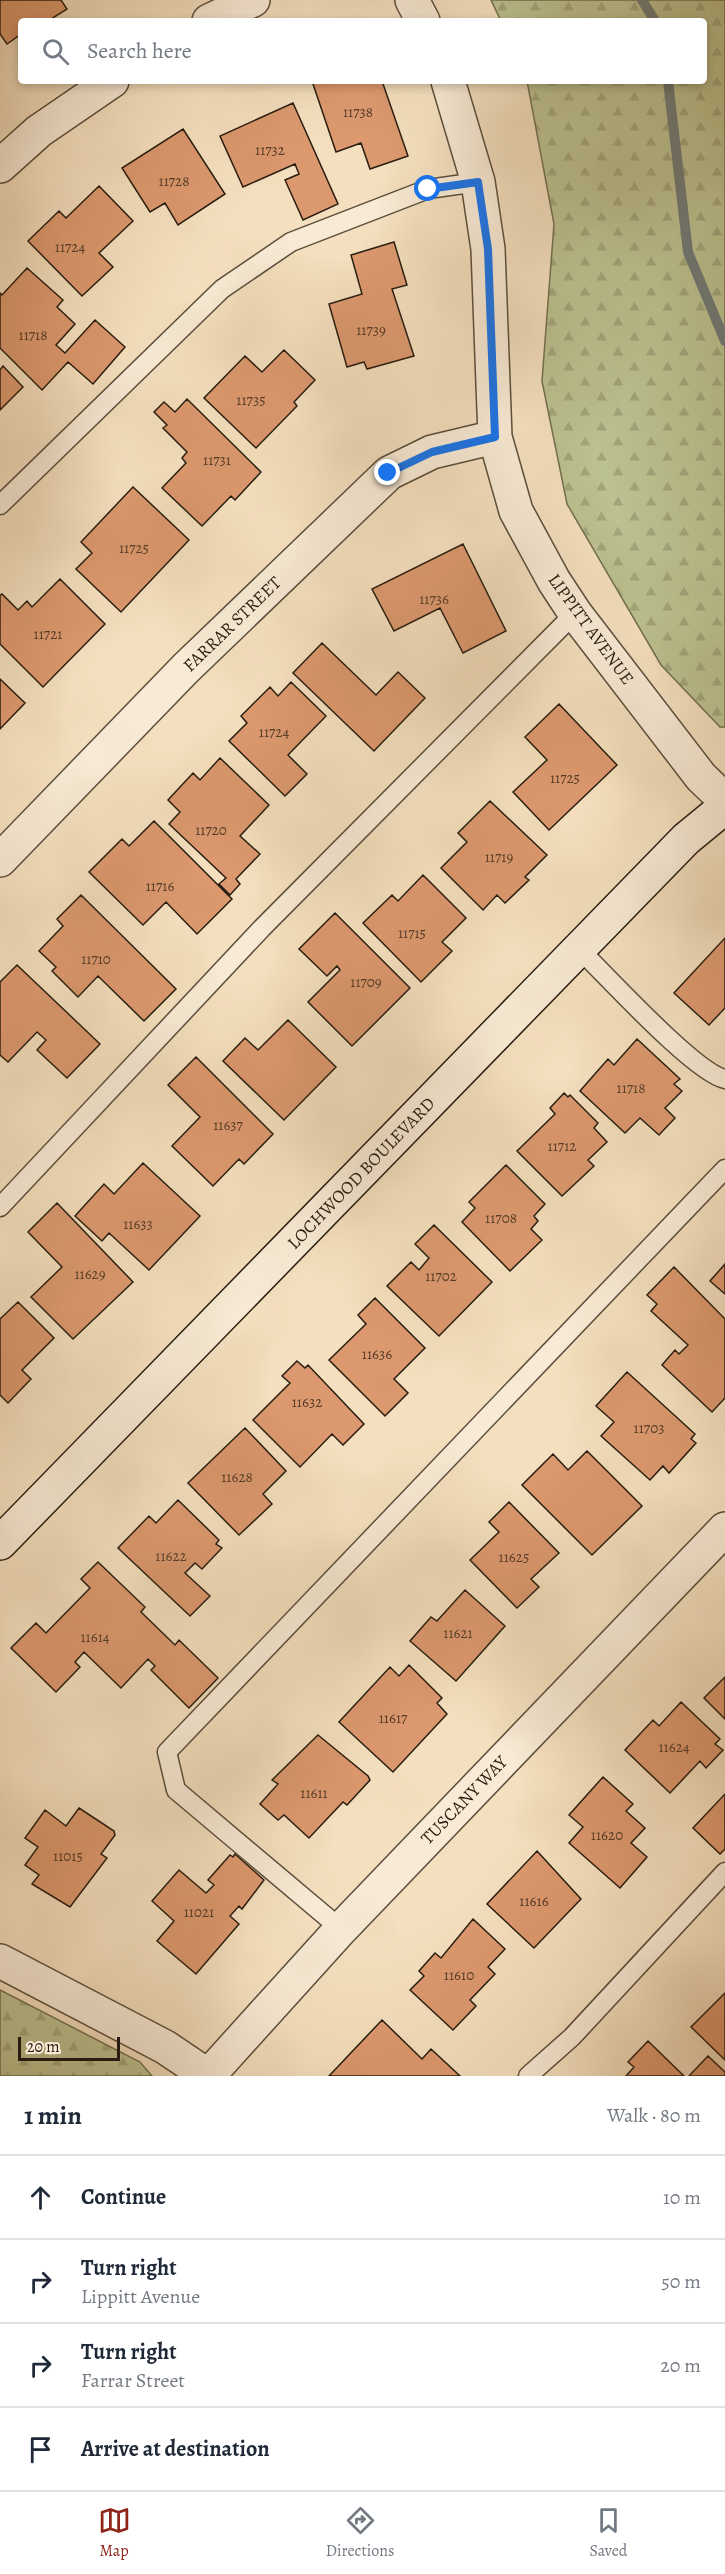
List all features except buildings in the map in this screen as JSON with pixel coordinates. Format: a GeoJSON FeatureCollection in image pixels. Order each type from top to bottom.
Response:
{"type":"FeatureCollection","features":[{"type":"Feature","properties":{"kind":"street"},"geometry":{"type":"LineString","coordinates":[[215,18],[253,0]]}},
{"type":"Feature","properties":{"kind":"street"},"geometry":{"type":"LineString","coordinates":[[412,0],[421,18]]}},
{"type":"Feature","properties":{"kind":"street"},"geometry":{"type":"LineString","coordinates":[[0,166],[39,130],[108,84]]}},
{"type":"Feature","properties":{"kind":"street","name":"LIPPITT AVENUE"},"geometry":{"type":"LineString","coordinates":[[449,84],[478,182],[488,249],[495,437],[516,512],[554,581],[575,613],[701,777],[725,800]]}},
{"type":"Feature","properties":{"kind":"street","name":"FARRAR STREET"},"geometry":{"type":"LineString","coordinates":[[0,860],[186,668],[388,473],[432,452],[495,437]]}},
{"type":"Feature","properties":{"kind":"street","name":"LOCHWOOD BOULEVARD"},"geometry":{"type":"LineString","coordinates":[[0,1543],[686,839],[725,807]]}},
{"type":"Feature","properties":{"kind":"street","name":"TUSCANY WAY"},"geometry":{"type":"LineString","coordinates":[[208,2076],[341,1929],[725,1529]]}},
{"type":"Feature","properties":{"kind":"street"},"geometry":{"type":"LineString","coordinates":[[0,1961],[165,2048],[208,2076]]}},
{"type":"Feature","properties":{"kind":"lane"},"geometry":{"type":"LineString","coordinates":[[0,505],[222,289],[291,242],[428,189],[478,182]]}},
{"type":"Feature","properties":{"kind":"lane"},"geometry":{"type":"LineString","coordinates":[[0,1207],[262,928],[575,613]]}},
{"type":"Feature","properties":{"kind":"lane"},"geometry":{"type":"LineString","coordinates":[[579,949],[690,1058],[715,1077],[725,1079]]}},
{"type":"Feature","properties":{"kind":"lane"},"geometry":{"type":"LineString","coordinates":[[341,1929],[176,1790],[167,1752],[725,1169]]}},
{"type":"Feature","properties":{"kind":"lane"},"geometry":{"type":"LineString","coordinates":[[528,2076],[572,2037],[725,1872]]}},
{"type":"Feature","properties":{"kind":"green space"},"geometry":{"type":"Polygon","coordinates":[[[491,0],[725,0],[725,727],[720,727],[661,665],[567,504],[542,381],[554,224],[528,84],[707,84],[707,18],[500,18],[491,0]]]}},
{"type":"Feature","properties":{"kind":"green space"},"geometry":{"type":"Polygon","coordinates":[[[0,1990],[140,2062],[152,2076],[0,2076],[0,1990]]]}},
{"type":"Feature","properties":{"kind":"waterway"},"geometry":{"type":"LineString","coordinates":[[642,0],[653,18]]}},
{"type":"Feature","properties":{"kind":"waterway"},"geometry":{"type":"LineString","coordinates":[[668,84],[688,252],[725,341]]}},
{"type":"Feature","properties":{"kind":"route"},"geometry":{"type":"LineString","coordinates":[[388,473],[432,452],[495,437],[488,249],[478,182],[428,189]]}}]}
